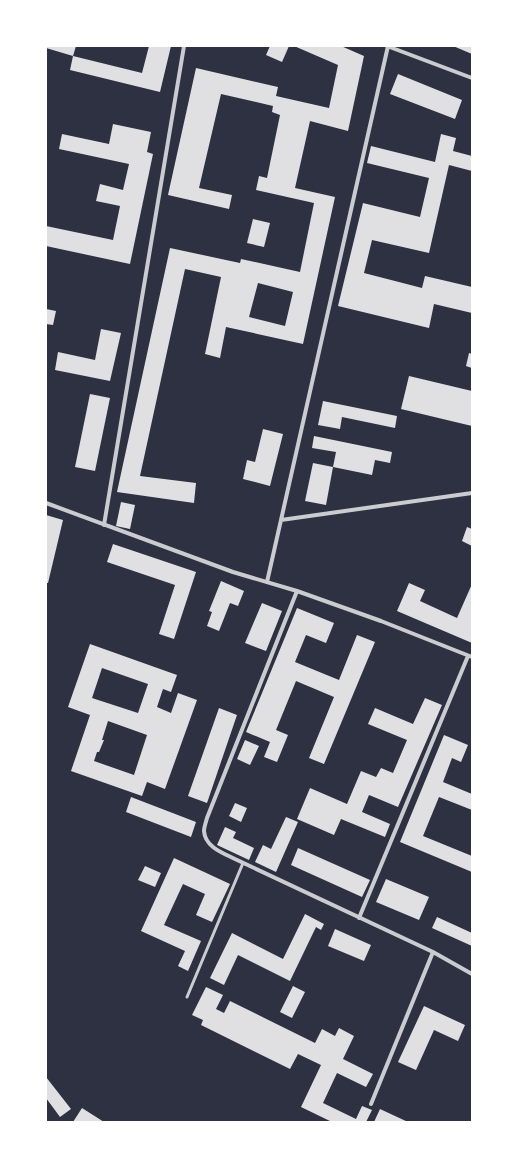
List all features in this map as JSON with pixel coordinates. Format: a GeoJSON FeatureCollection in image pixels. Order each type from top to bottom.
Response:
{"type":"FeatureCollection","features":[{"type":"Feature","properties":{"kind":"street"},"geometry":{"type":"LineString","coordinates":[[104,525],[184,46]]}},
{"type":"Feature","properties":{"kind":"street"},"geometry":{"type":"LineString","coordinates":[[267,582],[387,46],[472,78]]}},
{"type":"Feature","properties":{"kind":"street"},"geometry":{"type":"LineString","coordinates":[[281,520],[472,493]]}},
{"type":"Feature","properties":{"kind":"street"},"geometry":{"type":"LineString","coordinates":[[46,503],[233,572],[297,591],[381,621],[470,656],[359,918]]}},
{"type":"Feature","properties":{"kind":"street"},"geometry":{"type":"LineString","coordinates":[[297,591],[207,818],[204,830],[205,837],[216,850],[433,952],[472,974]]}},
{"type":"Feature","properties":{"kind":"street"},"geometry":{"type":"LineString","coordinates":[[371,1104],[433,952]]}},
{"type":"Feature","properties":{"kind":"lane"},"geometry":{"type":"LineString","coordinates":[[187,997],[243,863]]}},
{"type":"Feature","properties":{"kind":"building"},"geometry":{"type":"Polygon","coordinates":[[[46,46],[76,46],[73,56],[46,48],[46,46]]]}},
{"type":"Feature","properties":{"kind":"building"},"geometry":{"type":"Polygon","coordinates":[[[149,46],[171,46],[160,92],[70,70],[73,56],[142,73],[149,46]]]}},
{"type":"Feature","properties":{"kind":"building"},"geometry":{"type":"Polygon","coordinates":[[[270,46],[289,46],[282,62],[266,55],[270,46]]]}},
{"type":"Feature","properties":{"kind":"building"},"geometry":{"type":"Polygon","coordinates":[[[294,46],[341,46],[364,56],[348,131],[310,121],[295,188],[335,197],[303,344],[226,327],[220,358],[205,354],[221,277],[185,269],[140,476],[196,483],[194,503],[117,492],[170,248],[240,263],[241,259],[300,272],[314,203],[256,190],[259,176],[267,178],[280,115],[272,112],[273,106],[221,94],[199,188],[232,195],[229,209],[168,195],[196,68],[278,87],[276,96],[329,108],[338,65],[294,46]],[[258,283],[249,317],[285,326],[293,292],[258,283]]]}},
{"type":"Feature","properties":{"kind":"building"},"geometry":{"type":"Polygon","coordinates":[[[453,46],[472,46],[472,54],[453,46]]]}},
{"type":"Feature","properties":{"kind":"building"},"geometry":{"type":"Polygon","coordinates":[[[398,74],[462,100],[455,119],[390,94],[398,74]]]}},
{"type":"Feature","properties":{"kind":"building"},"geometry":{"type":"Polygon","coordinates":[[[113,124],[151,132],[147,152],[153,154],[130,264],[46,246],[46,226],[113,240],[120,206],[96,201],[100,184],[123,190],[129,164],[59,149],[62,134],[109,144],[113,124]]]}},
{"type":"Feature","properties":{"kind":"building"},"geometry":{"type":"Polygon","coordinates":[[[441,134],[456,138],[453,151],[472,156],[472,171],[449,165],[429,253],[372,240],[364,273],[422,288],[425,276],[472,287],[472,313],[434,304],[429,328],[338,306],[363,203],[420,217],[429,178],[367,163],[371,146],[435,162],[441,134]]]}},
{"type":"Feature","properties":{"kind":"building"},"geometry":{"type":"Polygon","coordinates":[[[253,219],[270,223],[264,247],[247,243],[253,219]]]}},
{"type":"Feature","properties":{"kind":"building"},"geometry":{"type":"Polygon","coordinates":[[[46,309],[56,311],[53,325],[46,324],[46,309]]]}},
{"type":"Feature","properties":{"kind":"building"},"geometry":{"type":"Polygon","coordinates":[[[101,329],[121,333],[110,381],[55,370],[58,352],[95,360],[101,329]]]}},
{"type":"Feature","properties":{"kind":"building"},"geometry":{"type":"Polygon","coordinates":[[[469,353],[472,354],[472,368],[466,366],[469,353]]]}},
{"type":"Feature","properties":{"kind":"building"},"geometry":{"type":"Polygon","coordinates":[[[409,376],[472,391],[472,426],[401,409],[409,376]]]}},
{"type":"Feature","properties":{"kind":"building"},"geometry":{"type":"Polygon","coordinates":[[[90,394],[110,398],[95,471],[75,467],[90,394]]]}},
{"type":"Feature","properties":{"kind":"building"},"geometry":{"type":"Polygon","coordinates":[[[323,401],[397,416],[395,428],[342,417],[340,429],[318,425],[323,401]]]}},
{"type":"Feature","properties":{"kind":"building"},"geometry":{"type":"Polygon","coordinates":[[[263,429],[283,434],[270,486],[243,479],[247,460],[255,462],[263,429]]]}},
{"type":"Feature","properties":{"kind":"building"},"geometry":{"type":"Polygon","coordinates":[[[314,436],[392,452],[390,463],[375,460],[372,475],[333,467],[336,452],[312,448],[314,436]]]}},
{"type":"Feature","properties":{"kind":"building"},"geometry":{"type":"Polygon","coordinates":[[[313,463],[333,467],[326,505],[305,501],[313,463]]]}},
{"type":"Feature","properties":{"kind":"building"},"geometry":{"type":"Polygon","coordinates":[[[121,502],[135,505],[130,529],[116,526],[121,502]]]}},
{"type":"Feature","properties":{"kind":"building"},"geometry":{"type":"Polygon","coordinates":[[[46,515],[63,520],[48,583],[46,583],[46,515]]]}},
{"type":"Feature","properties":{"kind":"building"},"geometry":{"type":"Polygon","coordinates":[[[467,527],[472,529],[472,546],[462,541],[467,527]]]}},
{"type":"Feature","properties":{"kind":"building"},"geometry":{"type":"Polygon","coordinates":[[[113,544],[196,572],[174,639],[159,634],[175,585],[107,562],[113,544]]]}},
{"type":"Feature","properties":{"kind":"building"},"geometry":{"type":"Polygon","coordinates":[[[221,581],[244,591],[238,606],[230,603],[219,631],[207,626],[212,612],[209,611],[221,581]]]}},
{"type":"Feature","properties":{"kind":"building"},"geometry":{"type":"Polygon","coordinates":[[[409,583],[425,590],[420,601],[457,618],[472,584],[472,643],[397,611],[409,583]]]}},
{"type":"Feature","properties":{"kind":"building"},"geometry":{"type":"Polygon","coordinates":[[[262,603],[282,611],[266,651],[245,643],[262,603]]]}},
{"type":"Feature","properties":{"kind":"building"},"geometry":{"type":"Polygon","coordinates":[[[297,608],[334,623],[326,643],[306,635],[295,662],[339,680],[357,635],[375,642],[324,764],[309,758],[334,697],[296,681],[276,730],[288,735],[277,762],[264,757],[270,742],[246,732],[297,608]]]}},
{"type":"Feature","properties":{"kind":"building"},"geometry":{"type":"Polygon","coordinates":[[[90,644],[177,675],[171,692],[163,689],[157,707],[171,713],[178,693],[197,700],[165,789],[147,782],[142,796],[71,771],[90,715],[68,707],[90,644]],[[102,668],[92,698],[138,713],[148,684],[102,668]],[[108,721],[102,740],[104,740],[94,761],[134,775],[147,735],[108,721]]]}},
{"type":"Feature","properties":{"kind":"building"},"geometry":{"type":"Polygon","coordinates":[[[425,698],[442,705],[398,807],[369,795],[362,812],[390,824],[385,837],[341,819],[334,835],[297,819],[310,788],[347,804],[361,771],[376,777],[381,768],[393,773],[407,740],[368,724],[375,708],[413,724],[425,698]]]}},
{"type":"Feature","properties":{"kind":"building"},"geometry":{"type":"Polygon","coordinates":[[[219,708],[237,715],[207,803],[188,796],[219,708]]]}},
{"type":"Feature","properties":{"kind":"building"},"geometry":{"type":"Polygon","coordinates":[[[444,735],[468,745],[461,762],[452,758],[443,782],[472,794],[472,810],[439,797],[423,836],[472,856],[472,872],[400,842],[444,735]]]}},
{"type":"Feature","properties":{"kind":"building"},"geometry":{"type":"Polygon","coordinates":[[[245,740],[259,746],[250,765],[237,759],[245,740]]]}},
{"type":"Feature","properties":{"kind":"building"},"geometry":{"type":"Polygon","coordinates":[[[131,797],[196,822],[191,837],[126,812],[131,797]]]}},
{"type":"Feature","properties":{"kind":"building"},"geometry":{"type":"Polygon","coordinates":[[[235,803],[247,808],[241,822],[229,816],[235,803]]]}},
{"type":"Feature","properties":{"kind":"building"},"geometry":{"type":"Polygon","coordinates":[[[286,817],[298,822],[276,872],[255,862],[263,845],[271,849],[286,817]]]}},
{"type":"Feature","properties":{"kind":"building"},"geometry":{"type":"Polygon","coordinates":[[[225,827],[236,832],[233,838],[254,848],[249,860],[217,845],[225,827]]]}},
{"type":"Feature","properties":{"kind":"building"},"geometry":{"type":"Polygon","coordinates":[[[298,848],[370,880],[362,897],[291,865],[298,848]]]}},
{"type":"Feature","properties":{"kind":"building"},"geometry":{"type":"Polygon","coordinates":[[[174,858],[230,884],[212,922],[196,915],[205,894],[183,884],[164,925],[201,941],[188,971],[178,966],[185,951],[141,931],[174,858]]]}},
{"type":"Feature","properties":{"kind":"building"},"geometry":{"type":"Polygon","coordinates":[[[145,866],[161,873],[155,887],[138,880],[145,866]]]}},
{"type":"Feature","properties":{"kind":"building"},"geometry":{"type":"Polygon","coordinates":[[[386,879],[429,897],[419,920],[376,902],[386,879]]]}},
{"type":"Feature","properties":{"kind":"building"},"geometry":{"type":"Polygon","coordinates":[[[305,914],[324,924],[321,930],[316,927],[290,981],[238,955],[224,985],[210,978],[232,933],[283,959],[305,914]]]}},
{"type":"Feature","properties":{"kind":"building"},"geometry":{"type":"Polygon","coordinates":[[[437,917],[472,933],[472,946],[432,928],[437,917]]]}},
{"type":"Feature","properties":{"kind":"building"},"geometry":{"type":"Polygon","coordinates":[[[335,929],[371,945],[364,961],[328,946],[335,929]]]}},
{"type":"Feature","properties":{"kind":"building"},"geometry":{"type":"Polygon","coordinates":[[[293,986],[305,992],[292,1018],[280,1012],[293,986]]]}},
{"type":"Feature","properties":{"kind":"building"},"geometry":{"type":"Polygon","coordinates":[[[206,987],[223,995],[216,1009],[224,1013],[230,1001],[315,1043],[322,1029],[335,1036],[339,1028],[354,1036],[343,1059],[373,1074],[366,1087],[337,1073],[323,1103],[356,1119],[362,1106],[372,1110],[366,1122],[332,1122],[301,1107],[321,1065],[298,1054],[290,1069],[201,1025],[203,1020],[192,1015],[206,987]]]}},
{"type":"Feature","properties":{"kind":"building"},"geometry":{"type":"Polygon","coordinates":[[[424,1006],[465,1025],[458,1041],[434,1030],[416,1070],[398,1062],[424,1006]]]}},
{"type":"Feature","properties":{"kind":"building"},"geometry":{"type":"Polygon","coordinates":[[[46,1077],[71,1109],[60,1117],[46,1098],[46,1077]]]}},
{"type":"Feature","properties":{"kind":"building"},"geometry":{"type":"Polygon","coordinates":[[[82,1108],[104,1122],[73,1122],[82,1108]]]}},
{"type":"Feature","properties":{"kind":"building"},"geometry":{"type":"Polygon","coordinates":[[[380,1109],[408,1122],[374,1122],[380,1109]]]}}]}
